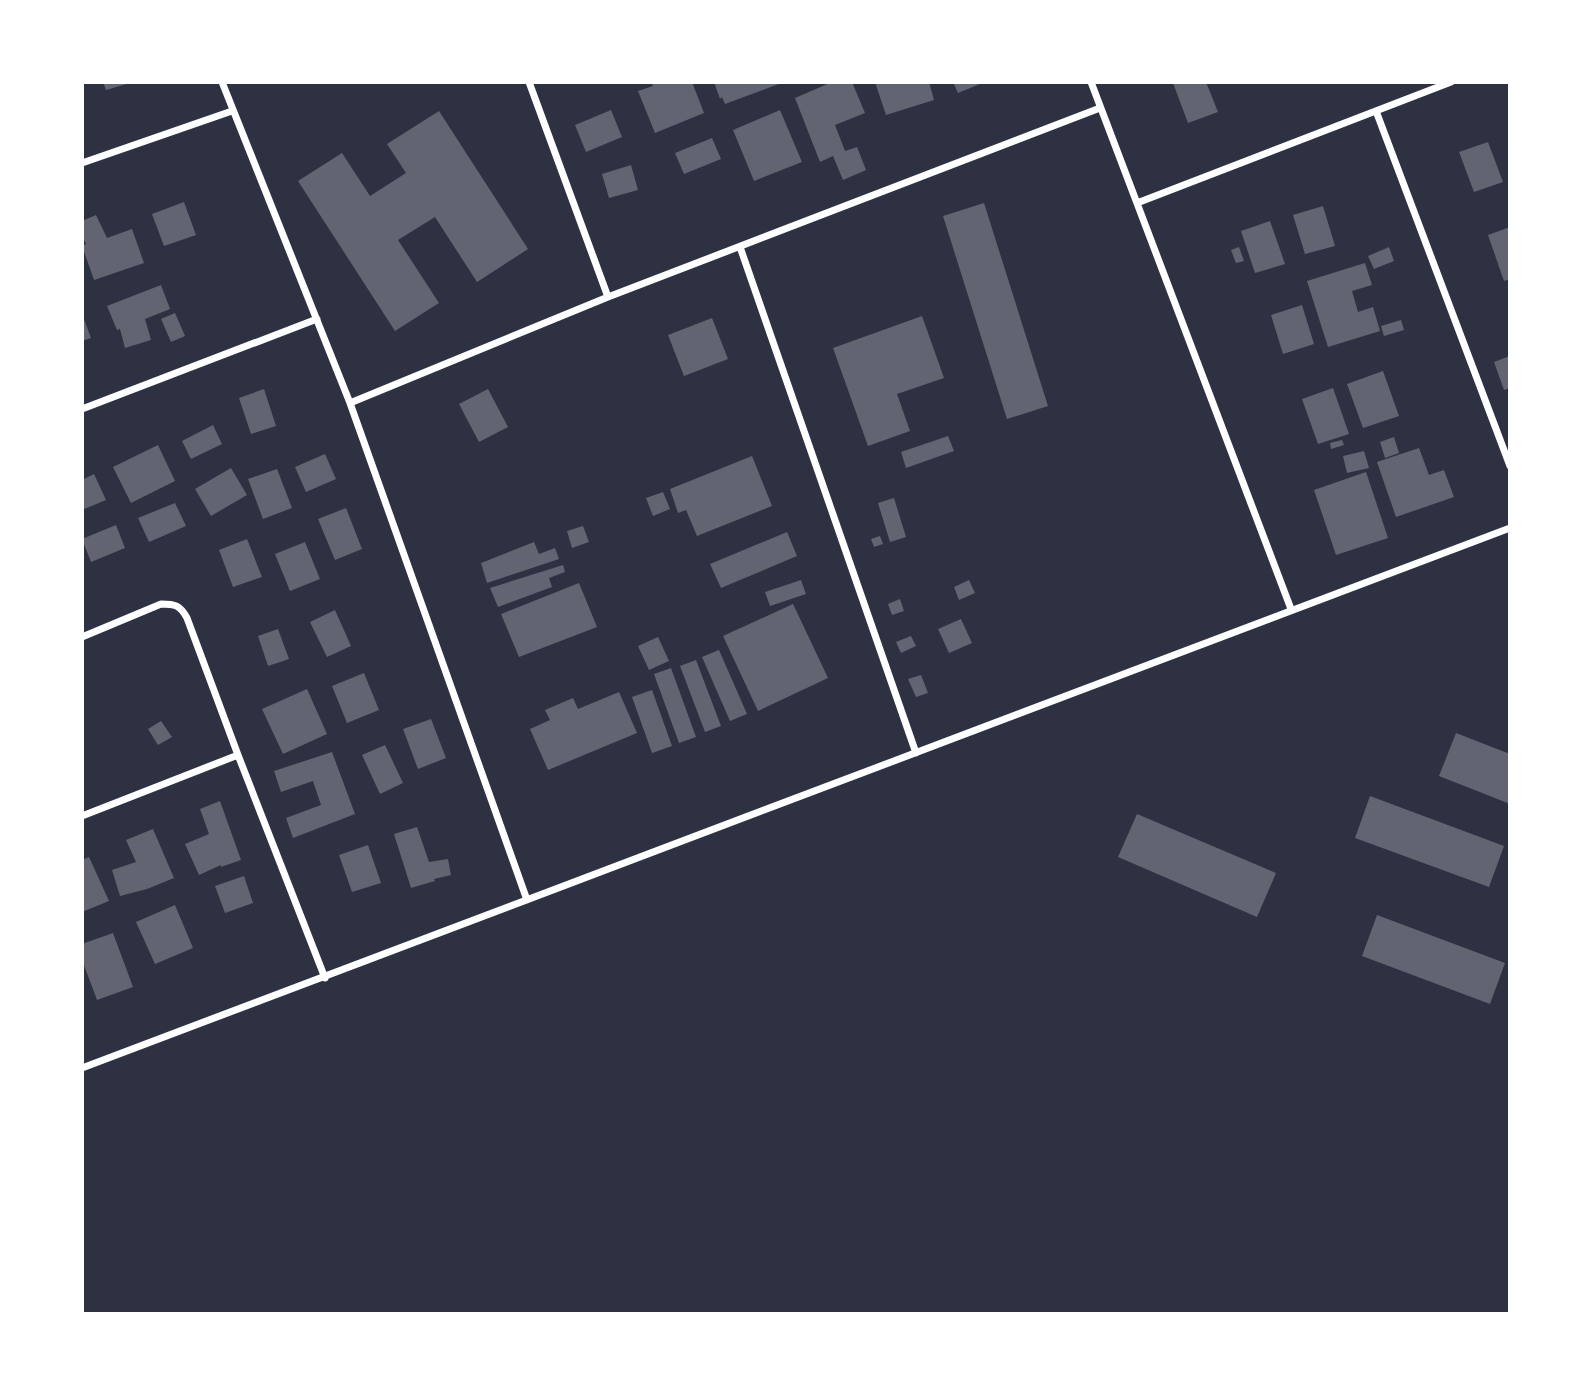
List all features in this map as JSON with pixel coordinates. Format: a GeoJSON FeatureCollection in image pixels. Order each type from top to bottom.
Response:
{"type":"FeatureCollection","features":[{"type":"Feature","properties":{"kind":"street"},"geometry":{"type":"LineString","coordinates":[[222,82],[350,403],[527,900]]}},
{"type":"Feature","properties":{"kind":"street"},"geometry":{"type":"LineString","coordinates":[[529,82],[608,298]]}},
{"type":"Feature","properties":{"kind":"street"},"geometry":{"type":"LineString","coordinates":[[1091,82],[1291,610]]}},
{"type":"Feature","properties":{"kind":"street"},"geometry":{"type":"LineString","coordinates":[[1136,203],[1451,82]]}},
{"type":"Feature","properties":{"kind":"street"},"geometry":{"type":"LineString","coordinates":[[350,403],[608,298],[1100,108]]}},
{"type":"Feature","properties":{"kind":"street"},"geometry":{"type":"LineString","coordinates":[[82,163],[232,111]]}},
{"type":"Feature","properties":{"kind":"street"},"geometry":{"type":"LineString","coordinates":[[1376,111],[1510,466]]}},
{"type":"Feature","properties":{"kind":"street"},"geometry":{"type":"LineString","coordinates":[[740,247],[916,753]]}},
{"type":"Feature","properties":{"kind":"street"},"geometry":{"type":"LineString","coordinates":[[82,409],[317,319]]}},
{"type":"Feature","properties":{"kind":"street"},"geometry":{"type":"LineString","coordinates":[[82,1068],[1510,528]]}},
{"type":"Feature","properties":{"kind":"street"},"geometry":{"type":"LineString","coordinates":[[82,637],[160,604],[173,604],[182,609],[325,978]]}},
{"type":"Feature","properties":{"kind":"street"},"geometry":{"type":"LineString","coordinates":[[82,816],[238,755]]}},
{"type":"Feature","properties":{"kind":"building"},"geometry":{"type":"Polygon","coordinates":[[[103,82],[130,82],[130,83],[106,90],[103,82]]]}},
{"type":"Feature","properties":{"kind":"building"},"geometry":{"type":"Polygon","coordinates":[[[651,82],[692,82],[704,113],[655,133],[638,91],[653,86],[651,82]]]}},
{"type":"Feature","properties":{"kind":"building"},"geometry":{"type":"Polygon","coordinates":[[[714,82],[779,84],[725,104],[722,97],[720,99],[714,82]]]}},
{"type":"Feature","properties":{"kind":"building"},"geometry":{"type":"Polygon","coordinates":[[[832,82],[852,82],[865,113],[835,125],[845,151],[857,147],[866,170],[843,180],[833,156],[820,162],[795,98],[832,82]]]}},
{"type":"Feature","properties":{"kind":"building"},"geometry":{"type":"Polygon","coordinates":[[[875,82],[929,82],[934,100],[886,115],[875,82]]]}},
{"type":"Feature","properties":{"kind":"building"},"geometry":{"type":"Polygon","coordinates":[[[953,82],[985,82],[958,93],[953,82]]]}},
{"type":"Feature","properties":{"kind":"building"},"geometry":{"type":"Polygon","coordinates":[[[1206,82],[1218,112],[1188,123],[1173,83],[1206,82]]]}},
{"type":"Feature","properties":{"kind":"building"},"geometry":{"type":"Polygon","coordinates":[[[611,110],[622,137],[586,152],[575,125],[611,110]]]}},
{"type":"Feature","properties":{"kind":"building"},"geometry":{"type":"Polygon","coordinates":[[[780,110],[802,162],[754,181],[733,130],[780,110]]]}},
{"type":"Feature","properties":{"kind":"building"},"geometry":{"type":"Polygon","coordinates":[[[439,111],[528,249],[477,282],[435,217],[398,240],[439,303],[395,331],[298,181],[342,153],[370,196],[406,173],[387,144],[439,111]]]}},
{"type":"Feature","properties":{"kind":"building"},"geometry":{"type":"Polygon","coordinates":[[[712,138],[721,159],[684,174],[675,153],[712,138]]]}},
{"type":"Feature","properties":{"kind":"building"},"geometry":{"type":"Polygon","coordinates":[[[1488,142],[1503,182],[1474,192],[1459,152],[1488,142]]]}},
{"type":"Feature","properties":{"kind":"building"},"geometry":{"type":"Polygon","coordinates":[[[631,165],[638,190],[609,198],[602,174],[631,165]]]}},
{"type":"Feature","properties":{"kind":"building"},"geometry":{"type":"Polygon","coordinates":[[[184,202],[196,235],[164,246],[152,214],[184,202]]]}},
{"type":"Feature","properties":{"kind":"building"},"geometry":{"type":"Polygon","coordinates":[[[984,203],[1048,406],[1007,419],[943,216],[984,203]]]}},
{"type":"Feature","properties":{"kind":"building"},"geometry":{"type":"Polygon","coordinates":[[[1323,206],[1335,246],[1305,254],[1293,215],[1323,206]]]}},
{"type":"Feature","properties":{"kind":"building"},"geometry":{"type":"Polygon","coordinates":[[[96,215],[107,238],[132,229],[144,263],[94,280],[82,246],[86,244],[82,236],[82,221],[96,215]]]}},
{"type":"Feature","properties":{"kind":"building"},"geometry":{"type":"Polygon","coordinates":[[[1270,221],[1285,264],[1255,273],[1241,231],[1270,221]]]}},
{"type":"Feature","properties":{"kind":"building"},"geometry":{"type":"Polygon","coordinates":[[[1510,227],[1510,279],[1504,281],[1488,235],[1510,227]]]}},
{"type":"Feature","properties":{"kind":"building"},"geometry":{"type":"Polygon","coordinates":[[[1239,247],[1244,261],[1236,263],[1231,250],[1239,247]]]}},
{"type":"Feature","properties":{"kind":"building"},"geometry":{"type":"Polygon","coordinates":[[[1389,247],[1394,261],[1374,269],[1368,256],[1389,247]]]}},
{"type":"Feature","properties":{"kind":"building"},"geometry":{"type":"Polygon","coordinates":[[[1365,263],[1372,285],[1352,291],[1358,312],[1373,307],[1380,331],[1328,347],[1307,281],[1365,263]]]}},
{"type":"Feature","properties":{"kind":"building"},"geometry":{"type":"Polygon","coordinates":[[[161,285],[170,309],[145,319],[151,340],[125,348],[120,329],[117,330],[107,306],[161,285]]]}},
{"type":"Feature","properties":{"kind":"building"},"geometry":{"type":"Polygon","coordinates":[[[1302,305],[1314,344],[1283,354],[1271,315],[1302,305]]]}},
{"type":"Feature","properties":{"kind":"building"},"geometry":{"type":"Polygon","coordinates":[[[175,313],[185,336],[171,342],[161,319],[175,313]]]}},
{"type":"Feature","properties":{"kind":"building"},"geometry":{"type":"Polygon","coordinates":[[[82,314],[91,338],[82,341],[82,314]]]}},
{"type":"Feature","properties":{"kind":"building"},"geometry":{"type":"Polygon","coordinates":[[[922,316],[944,378],[897,394],[910,431],[868,446],[833,348],[922,316]]]}},
{"type":"Feature","properties":{"kind":"building"},"geometry":{"type":"Polygon","coordinates":[[[712,318],[728,359],[684,376],[668,335],[712,318]]]}},
{"type":"Feature","properties":{"kind":"building"},"geometry":{"type":"Polygon","coordinates":[[[1401,320],[1404,330],[1384,336],[1381,326],[1401,320]]]}},
{"type":"Feature","properties":{"kind":"building"},"geometry":{"type":"Polygon","coordinates":[[[1510,356],[1510,388],[1504,390],[1494,362],[1510,356]]]}},
{"type":"Feature","properties":{"kind":"building"},"geometry":{"type":"Polygon","coordinates":[[[1383,371],[1399,416],[1363,428],[1347,384],[1383,371]]]}},
{"type":"Feature","properties":{"kind":"building"},"geometry":{"type":"Polygon","coordinates":[[[1333,388],[1349,434],[1318,444],[1302,399],[1333,388]]]}},
{"type":"Feature","properties":{"kind":"building"},"geometry":{"type":"Polygon","coordinates":[[[264,389],[276,426],[251,434],[239,398],[264,389]]]}},
{"type":"Feature","properties":{"kind":"building"},"geometry":{"type":"Polygon","coordinates":[[[488,389],[508,427],[479,442],[459,404],[488,389]]]}},
{"type":"Feature","properties":{"kind":"building"},"geometry":{"type":"Polygon","coordinates":[[[213,425],[222,444],[191,459],[182,441],[213,425]]]}},
{"type":"Feature","properties":{"kind":"building"},"geometry":{"type":"Polygon","coordinates":[[[948,436],[954,451],[906,468],[901,452],[948,436]]]}},
{"type":"Feature","properties":{"kind":"building"},"geometry":{"type":"Polygon","coordinates":[[[1394,437],[1399,453],[1385,458],[1380,442],[1394,437]]]}},
{"type":"Feature","properties":{"kind":"building"},"geometry":{"type":"Polygon","coordinates":[[[1342,440],[1344,445],[1331,449],[1330,443],[1342,440]]]}},
{"type":"Feature","properties":{"kind":"building"},"geometry":{"type":"Polygon","coordinates":[[[158,445],[175,481],[131,503],[113,467],[158,445]]]}},
{"type":"Feature","properties":{"kind":"building"},"geometry":{"type":"Polygon","coordinates":[[[1419,448],[1429,475],[1444,470],[1454,497],[1396,517],[1377,462],[1419,448]]]}},
{"type":"Feature","properties":{"kind":"building"},"geometry":{"type":"Polygon","coordinates":[[[1364,451],[1369,468],[1347,473],[1343,456],[1364,451]]]}},
{"type":"Feature","properties":{"kind":"building"},"geometry":{"type":"Polygon","coordinates":[[[325,454],[336,479],[306,492],[295,467],[325,454]]]}},
{"type":"Feature","properties":{"kind":"building"},"geometry":{"type":"Polygon","coordinates":[[[752,456],[772,506],[697,536],[686,510],[678,513],[670,489],[752,456]]]}},
{"type":"Feature","properties":{"kind":"building"},"geometry":{"type":"Polygon","coordinates":[[[231,468],[247,495],[211,516],[195,489],[231,468]]]}},
{"type":"Feature","properties":{"kind":"building"},"geometry":{"type":"Polygon","coordinates":[[[277,469],[292,508],[263,519],[248,479],[277,469]]]}},
{"type":"Feature","properties":{"kind":"building"},"geometry":{"type":"Polygon","coordinates":[[[1366,472],[1388,538],[1336,555],[1314,490],[1366,472]]]}},
{"type":"Feature","properties":{"kind":"building"},"geometry":{"type":"Polygon","coordinates":[[[94,474],[106,500],[82,510],[82,480],[94,474]]]}},
{"type":"Feature","properties":{"kind":"building"},"geometry":{"type":"Polygon","coordinates":[[[663,492],[670,509],[653,516],[646,498],[663,492]]]}},
{"type":"Feature","properties":{"kind":"building"},"geometry":{"type":"Polygon","coordinates":[[[894,498],[906,537],[890,542],[878,503],[894,498]]]}},
{"type":"Feature","properties":{"kind":"building"},"geometry":{"type":"Polygon","coordinates":[[[175,503],[186,526],[149,542],[138,518],[175,503]]]}},
{"type":"Feature","properties":{"kind":"building"},"geometry":{"type":"Polygon","coordinates":[[[346,508],[362,549],[335,560],[318,519],[346,508]]]}},
{"type":"Feature","properties":{"kind":"building"},"geometry":{"type":"Polygon","coordinates":[[[116,525],[125,548],[91,562],[82,539],[116,525]]]}},
{"type":"Feature","properties":{"kind":"building"},"geometry":{"type":"Polygon","coordinates":[[[583,526],[589,542],[572,548],[567,531],[583,526]]]}},
{"type":"Feature","properties":{"kind":"building"},"geometry":{"type":"Polygon","coordinates":[[[787,532],[797,556],[721,588],[710,564],[787,532]]]}},
{"type":"Feature","properties":{"kind":"building"},"geometry":{"type":"Polygon","coordinates":[[[880,536],[883,544],[874,547],[871,539],[880,536]]]}},
{"type":"Feature","properties":{"kind":"building"},"geometry":{"type":"Polygon","coordinates":[[[247,539],[262,577],[233,587],[219,550],[247,539]]]}},
{"type":"Feature","properties":{"kind":"building"},"geometry":{"type":"Polygon","coordinates":[[[305,542],[320,579],[290,591],[275,554],[305,542]]]}},
{"type":"Feature","properties":{"kind":"building"},"geometry":{"type":"Polygon","coordinates":[[[534,542],[539,554],[555,548],[559,559],[487,583],[481,563],[534,542]]]}},
{"type":"Feature","properties":{"kind":"building"},"geometry":{"type":"Polygon","coordinates":[[[563,565],[565,572],[549,578],[552,587],[498,607],[490,588],[563,565]]]}},
{"type":"Feature","properties":{"kind":"building"},"geometry":{"type":"Polygon","coordinates":[[[801,580],[806,594],[770,606],[765,592],[801,580]]]}},
{"type":"Feature","properties":{"kind":"building"},"geometry":{"type":"Polygon","coordinates":[[[969,580],[975,593],[959,600],[954,587],[969,580]]]}},
{"type":"Feature","properties":{"kind":"building"},"geometry":{"type":"Polygon","coordinates":[[[579,583],[597,627],[519,657],[501,614],[579,583]]]}},
{"type":"Feature","properties":{"kind":"building"},"geometry":{"type":"Polygon","coordinates":[[[900,599],[904,611],[892,615],[888,604],[900,599]]]}},
{"type":"Feature","properties":{"kind":"building"},"geometry":{"type":"Polygon","coordinates":[[[793,604],[828,678],[758,711],[723,636],[793,604]]]}},
{"type":"Feature","properties":{"kind":"building"},"geometry":{"type":"Polygon","coordinates":[[[335,610],[351,646],[327,657],[310,622],[335,610]]]}},
{"type":"Feature","properties":{"kind":"building"},"geometry":{"type":"Polygon","coordinates":[[[961,619],[972,643],[949,653],[938,629],[961,619]]]}},
{"type":"Feature","properties":{"kind":"building"},"geometry":{"type":"Polygon","coordinates":[[[278,629],[289,659],[268,666],[258,636],[278,629]]]}},
{"type":"Feature","properties":{"kind":"building"},"geometry":{"type":"Polygon","coordinates":[[[911,636],[916,646],[901,653],[896,642],[911,636]]]}},
{"type":"Feature","properties":{"kind":"building"},"geometry":{"type":"Polygon","coordinates":[[[658,637],[669,661],[649,670],[638,646],[658,637]]]}},
{"type":"Feature","properties":{"kind":"building"},"geometry":{"type":"Polygon","coordinates":[[[719,650],[747,714],[730,721],[702,657],[719,650]]]}},
{"type":"Feature","properties":{"kind":"building"},"geometry":{"type":"Polygon","coordinates":[[[696,660],[721,726],[705,732],[680,666],[696,660]]]}},
{"type":"Feature","properties":{"kind":"building"},"geometry":{"type":"Polygon","coordinates":[[[671,668],[696,737],[679,743],[654,674],[671,668]]]}},
{"type":"Feature","properties":{"kind":"building"},"geometry":{"type":"Polygon","coordinates":[[[364,673],[379,710],[347,723],[332,686],[364,673]]]}},
{"type":"Feature","properties":{"kind":"building"},"geometry":{"type":"Polygon","coordinates":[[[921,675],[928,693],[916,697],[908,679],[921,675]]]}},
{"type":"Feature","properties":{"kind":"building"},"geometry":{"type":"Polygon","coordinates":[[[307,689],[327,734],[283,754],[262,709],[307,689]]]}},
{"type":"Feature","properties":{"kind":"building"},"geometry":{"type":"Polygon","coordinates":[[[652,690],[672,746],[652,753],[632,697],[652,690]]]}},
{"type":"Feature","properties":{"kind":"building"},"geometry":{"type":"Polygon","coordinates":[[[619,692],[637,733],[548,770],[530,729],[550,720],[545,710],[573,698],[578,709],[619,692]]]}},
{"type":"Feature","properties":{"kind":"building"},"geometry":{"type":"Polygon","coordinates":[[[431,719],[446,758],[418,769],[403,729],[431,719]]]}},
{"type":"Feature","properties":{"kind":"building"},"geometry":{"type":"Polygon","coordinates":[[[161,721],[172,737],[158,745],[148,729],[161,721]]]}},
{"type":"Feature","properties":{"kind":"building"},"geometry":{"type":"Polygon","coordinates":[[[1456,733],[1510,754],[1510,804],[1439,776],[1456,733]]]}},
{"type":"Feature","properties":{"kind":"building"},"geometry":{"type":"Polygon","coordinates":[[[385,745],[403,783],[380,794],[362,755],[385,745]]]}},
{"type":"Feature","properties":{"kind":"building"},"geometry":{"type":"Polygon","coordinates":[[[332,752],[355,814],[293,838],[286,818],[321,805],[313,781],[281,792],[274,771],[332,752]]]}},
{"type":"Feature","properties":{"kind":"building"},"geometry":{"type":"Polygon","coordinates":[[[1370,796],[1504,846],[1489,887],[1355,838],[1370,796]]]}},
{"type":"Feature","properties":{"kind":"building"},"geometry":{"type":"Polygon","coordinates":[[[220,801],[241,860],[199,875],[185,844],[209,834],[200,809],[220,801]]]}},
{"type":"Feature","properties":{"kind":"building"},"geometry":{"type":"Polygon","coordinates":[[[1137,814],[1276,873],[1257,917],[1118,857],[1137,814]]]}},
{"type":"Feature","properties":{"kind":"building"},"geometry":{"type":"Polygon","coordinates":[[[417,827],[429,862],[448,859],[451,875],[411,888],[394,834],[417,827]]]}},
{"type":"Feature","properties":{"kind":"building"},"geometry":{"type":"Polygon","coordinates":[[[153,829],[174,878],[120,896],[112,870],[136,862],[126,840],[153,829]]]}},
{"type":"Feature","properties":{"kind":"building"},"geometry":{"type":"Polygon","coordinates":[[[368,845],[381,883],[352,892],[339,855],[368,845]]]}},
{"type":"Feature","properties":{"kind":"building"},"geometry":{"type":"Polygon","coordinates":[[[89,857],[109,901],[82,912],[82,860],[89,857]]]}},
{"type":"Feature","properties":{"kind":"building"},"geometry":{"type":"Polygon","coordinates":[[[244,876],[253,903],[225,913],[215,886],[244,876]]]}},
{"type":"Feature","properties":{"kind":"building"},"geometry":{"type":"Polygon","coordinates":[[[175,905],[193,948],[155,964],[136,922],[175,905]]]}},
{"type":"Feature","properties":{"kind":"building"},"geometry":{"type":"Polygon","coordinates":[[[1377,915],[1505,963],[1490,1004],[1362,956],[1377,915]]]}},
{"type":"Feature","properties":{"kind":"building"},"geometry":{"type":"Polygon","coordinates":[[[113,933],[133,987],[97,1000],[82,960],[82,944],[113,933]]]}}]}
